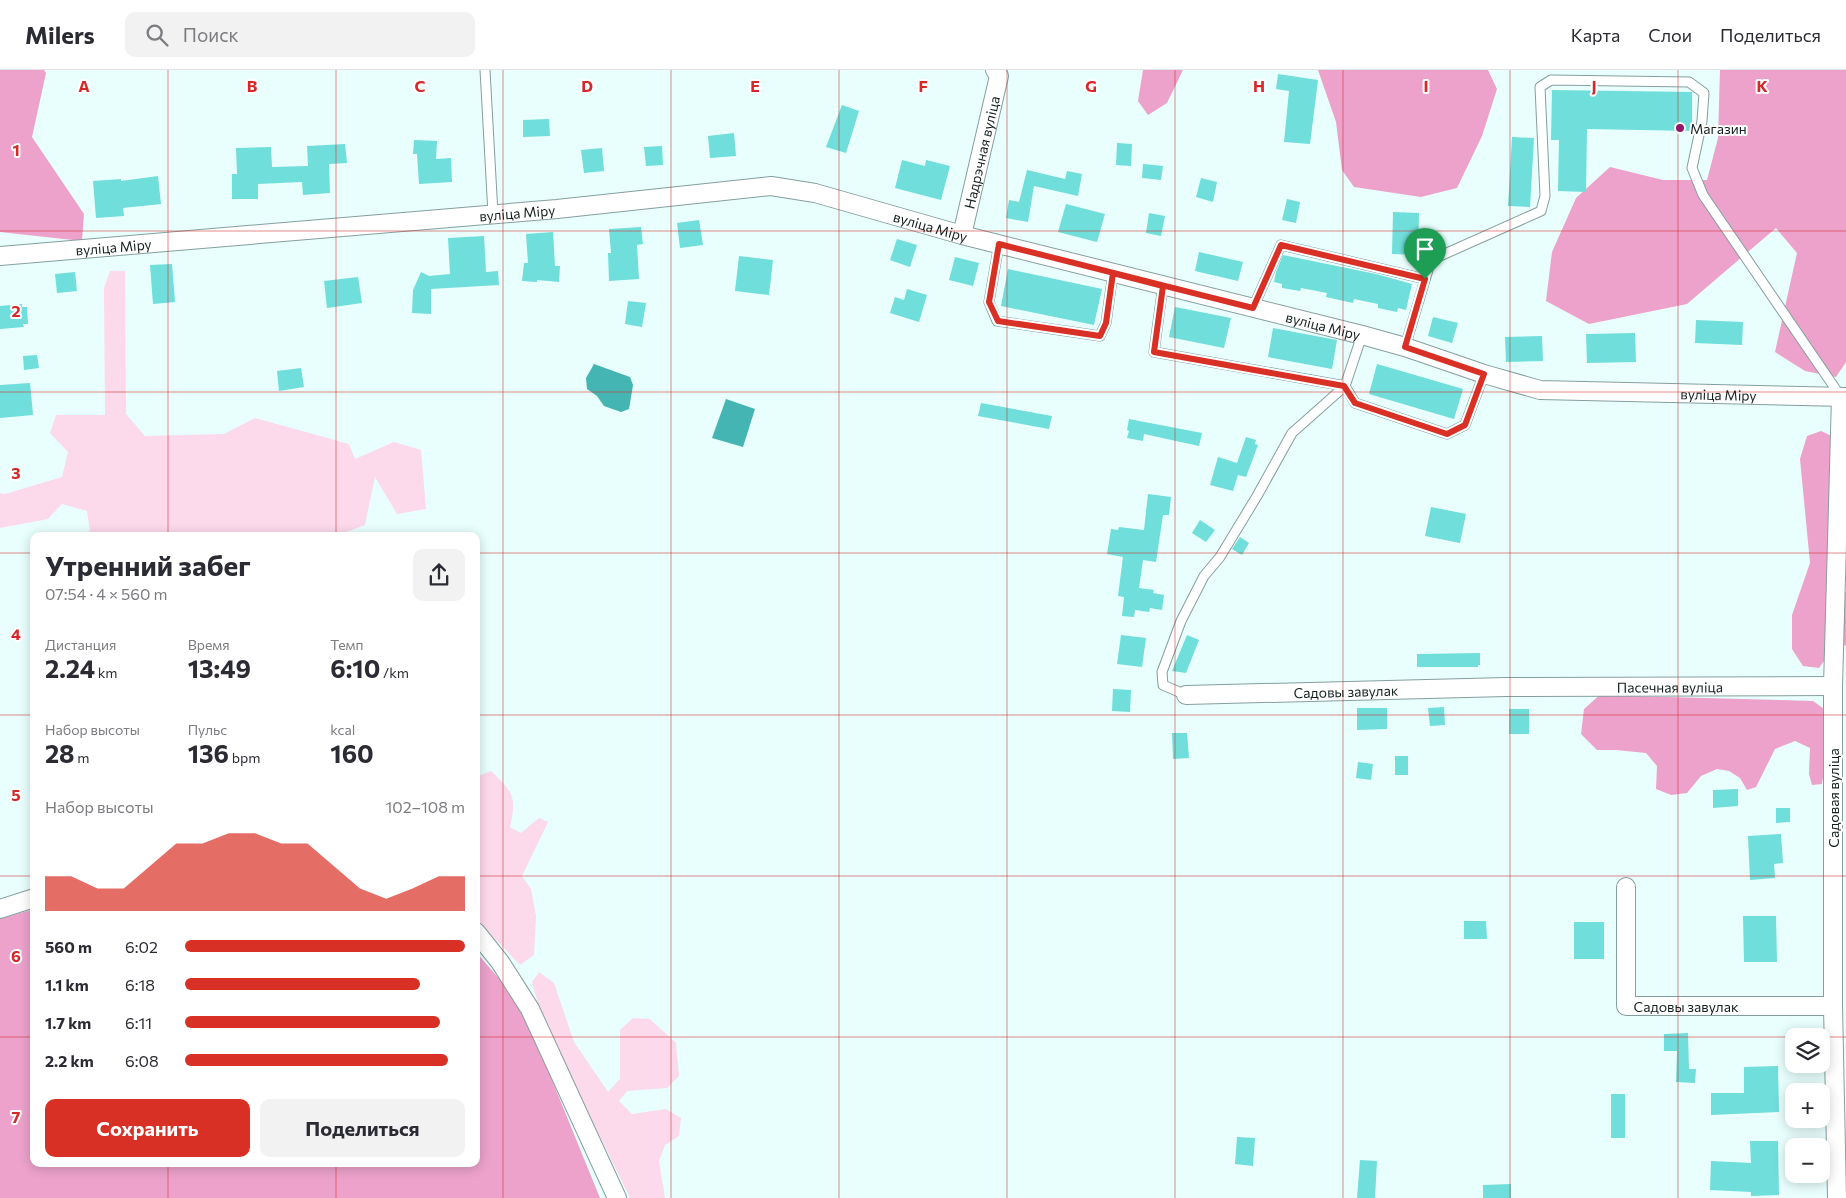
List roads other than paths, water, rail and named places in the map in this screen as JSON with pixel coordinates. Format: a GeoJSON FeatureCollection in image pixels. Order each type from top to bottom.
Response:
{"type":"FeatureCollection","features":[{"type":"Feature","properties":{"kind":"street","name":"Надрэчная вуліца"},"geometry":{"type":"LineString","coordinates":[[962,234],[999,76],[995,70]]}},
{"type":"Feature","properties":{"kind":"street","name":"вуліца Міру"},"geometry":{"type":"LineString","coordinates":[[0,256],[557,209],[771,186],[815,193],[999,244],[1362,335],[1540,390],[1844,397]]}},
{"type":"Feature","properties":{"kind":"street","name":"Садовая вуліца"},"geometry":{"type":"LineString","coordinates":[[1837,1198],[1833,1006],[1836,686],[1844,397]]}},
{"type":"Feature","properties":{"kind":"street","name":"Садовы завулак"},"geometry":{"type":"LineString","coordinates":[[1186,695],[1506,686]]}},
{"type":"Feature","properties":{"kind":"street","name":"Пасечная вуліца"},"geometry":{"type":"LineString","coordinates":[[1506,686],[1836,686]]}},
{"type":"Feature","properties":{"kind":"street","name":"Садовы завулак"},"geometry":{"type":"LineString","coordinates":[[1626,887],[1626,1006],[1833,1006]]}},
{"type":"Feature","properties":{"kind":"street"},"geometry":{"type":"LineString","coordinates":[[0,908],[30,899]]}},
{"type":"Feature","properties":{"kind":"street"},"geometry":{"type":"LineString","coordinates":[[480,937],[500,962],[530,1009],[617,1198]]}},
{"type":"Feature","properties":{"kind":"lane"},"geometry":{"type":"LineString","coordinates":[[485,70],[492,214]]}},
{"type":"Feature","properties":{"kind":"lane"},"geometry":{"type":"LineString","coordinates":[[1405,347],[1431,260],[1541,211],[1545,196],[1540,87],[1551,80],[1689,82],[1704,93],[1702,121],[1692,168],[1704,196],[1844,397]]}},
{"type":"Feature","properties":{"kind":"lane"},"geometry":{"type":"LineString","coordinates":[[999,244],[989,302],[998,321],[1100,336],[1106,323],[1113,273]]}},
{"type":"Feature","properties":{"kind":"lane"},"geometry":{"type":"LineString","coordinates":[[1253,308],[1281,245],[1425,279]]}},
{"type":"Feature","properties":{"kind":"lane"},"geometry":{"type":"LineString","coordinates":[[1163,286],[1154,352],[1344,386],[1355,403],[1447,434],[1465,425],[1484,374]]}},
{"type":"Feature","properties":{"kind":"lane"},"geometry":{"type":"LineString","coordinates":[[1186,695],[1164,685],[1162,672],[1181,621],[1204,576],[1220,557],[1292,433],[1344,386],[1362,335]]}},
{"type":"Feature","properties":{"kind":"water"},"geometry":{"type":"Polygon","coordinates":[[[594,364],[630,377],[633,385],[629,409],[621,412],[604,406],[597,396],[587,389],[586,378],[594,364]]]}},
{"type":"Feature","properties":{"kind":"water"},"geometry":{"type":"Polygon","coordinates":[[[726,399],[755,409],[743,447],[712,438],[726,399]]]}},
{"type":"Feature","properties":{"kind":"place","name":"Магазин"},"geometry":{"type":"Point","coordinates":[1680,128]}}]}
